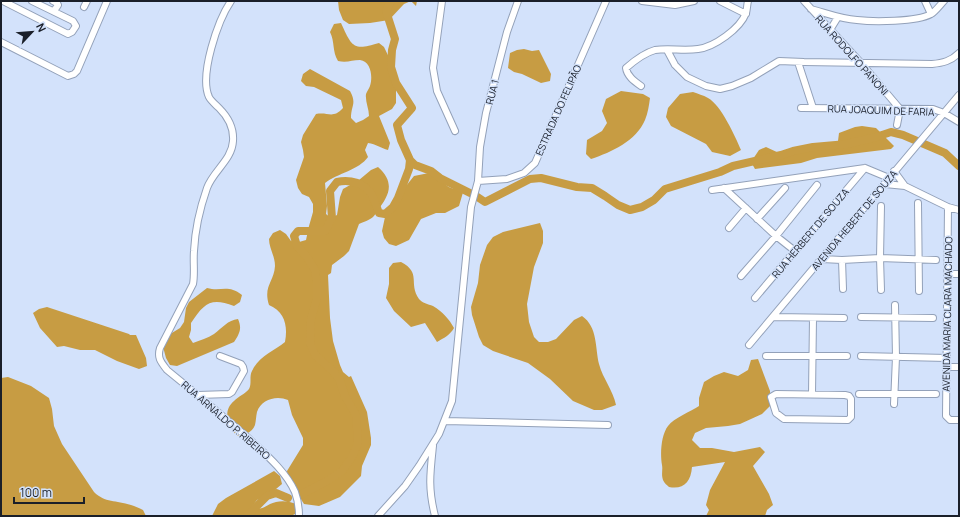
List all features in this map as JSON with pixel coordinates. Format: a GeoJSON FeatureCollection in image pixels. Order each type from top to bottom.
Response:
{"type":"FeatureCollection","features":[{"type":"Feature","properties":{"kind":"street"},"geometry":{"type":"LineString","coordinates":[[3,1],[68,34],[72,32],[76,26],[75,22],[31,1],[24,11]]}},
{"type":"Feature","properties":{"kind":"street"},"geometry":{"type":"LineString","coordinates":[[53,1],[58,5],[54,11]]}},
{"type":"Feature","properties":{"kind":"street"},"geometry":{"type":"LineString","coordinates":[[84,7],[87,1]]}},
{"type":"Feature","properties":{"kind":"street"},"geometry":{"type":"LineString","coordinates":[[1,42],[68,76],[71,76],[77,72],[107,1]]}},
{"type":"Feature","properties":{"kind":"street","name":"RUA ARNALDO P. RIBEIRO"},"geometry":{"type":"LineString","coordinates":[[231,1],[225,10],[216,32],[207,68],[207,88],[209,97],[225,114],[230,121],[233,130],[231,152],[207,186],[195,238],[195,275],[193,284],[158,354],[160,362],[167,370],[267,455],[282,473],[294,491],[298,500],[299,516]]}},
{"type":"Feature","properties":{"kind":"street"},"geometry":{"type":"LineString","coordinates":[[442,1],[433,68],[437,91],[455,131]]}},
{"type":"Feature","properties":{"kind":"street","name":"RUA 1"},"geometry":{"type":"LineString","coordinates":[[477,183],[480,147],[486,113],[507,32],[518,1]]}},
{"type":"Feature","properties":{"kind":"street","name":"ESTRADA DO FELIPÃO"},"geometry":{"type":"LineString","coordinates":[[477,183],[507,179],[524,174],[535,163],[606,1]]}},
{"type":"Feature","properties":{"kind":"street"},"geometry":{"type":"LineString","coordinates":[[642,1],[675,5],[694,1]]}},
{"type":"Feature","properties":{"kind":"street"},"geometry":{"type":"LineString","coordinates":[[720,1],[746,14]]}},
{"type":"Feature","properties":{"kind":"street"},"geometry":{"type":"LineString","coordinates":[[641,86],[626,73],[626,68],[640,57],[655,50],[700,49],[726,37],[746,14],[748,1]]}},
{"type":"Feature","properties":{"kind":"street","name":"RUA RODOLFO PANONI"},"geometry":{"type":"LineString","coordinates":[[804,1],[861,63],[900,109]]}},
{"type":"Feature","properties":{"kind":"street"},"geometry":{"type":"LineString","coordinates":[[925,1],[931,14]]}},
{"type":"Feature","properties":{"kind":"street"},"geometry":{"type":"LineString","coordinates":[[810,9],[838,17],[856,20],[902,20],[918,18],[931,14],[944,1]]}},
{"type":"Feature","properties":{"kind":"street"},"geometry":{"type":"LineString","coordinates":[[830,30],[838,17]]}},
{"type":"Feature","properties":{"kind":"street"},"geometry":{"type":"LineString","coordinates":[[667,50],[675,65],[687,77],[706,86],[720,88],[732,86],[751,78],[779,60],[832,63],[943,63],[955,57],[959,53]]}},
{"type":"Feature","properties":{"kind":"street"},"geometry":{"type":"LineString","coordinates":[[798,62],[813,108]]}},
{"type":"Feature","properties":{"kind":"street","name":"AVENIDA HEBERT DE SOUZA"},"geometry":{"type":"LineString","coordinates":[[749,345],[959,95]]}},
{"type":"Feature","properties":{"kind":"street","name":"RUA JOAQUIM DE FARIA"},"geometry":{"type":"LineString","coordinates":[[801,108],[934,109],[959,122]]}},
{"type":"Feature","properties":{"kind":"street"},"geometry":{"type":"LineString","coordinates":[[897,125],[900,109]]}},
{"type":"Feature","properties":{"kind":"street"},"geometry":{"type":"LineString","coordinates":[[712,190],[865,168],[887,181],[905,186],[959,210]]}},
{"type":"Feature","properties":{"kind":"street","name":"RUA HERBERT DE SOUZA"},"geometry":{"type":"LineString","coordinates":[[755,298],[865,168]]}},
{"type":"Feature","properties":{"kind":"street"},"geometry":{"type":"LineString","coordinates":[[894,172],[905,186]]}},
{"type":"Feature","properties":{"kind":"street"},"geometry":{"type":"LineString","coordinates":[[378,516],[405,486],[433,445],[445,421],[452,401],[471,207],[477,183]]}},
{"type":"Feature","properties":{"kind":"street"},"geometry":{"type":"LineString","coordinates":[[741,276],[776,236],[817,185]]}},
{"type":"Feature","properties":{"kind":"street"},"geometry":{"type":"LineString","coordinates":[[724,188],[776,236],[795,251]]}},
{"type":"Feature","properties":{"kind":"street"},"geometry":{"type":"LineString","coordinates":[[758,219],[785,188]]}},
{"type":"Feature","properties":{"kind":"street"},"geometry":{"type":"LineString","coordinates":[[918,203],[919,291]]}},
{"type":"Feature","properties":{"kind":"street"},"geometry":{"type":"LineString","coordinates":[[881,206],[881,290]]}},
{"type":"Feature","properties":{"kind":"street","name":"AVENIDA MARIA CLARA MACHADO"},"geometry":{"type":"LineString","coordinates":[[948,206],[946,416],[950,420],[959,420]]}},
{"type":"Feature","properties":{"kind":"street"},"geometry":{"type":"LineString","coordinates":[[729,228],[746,208]]}},
{"type":"Feature","properties":{"kind":"street"},"geometry":{"type":"LineString","coordinates":[[822,259],[842,260],[880,258],[936,260]]}},
{"type":"Feature","properties":{"kind":"street"},"geometry":{"type":"LineString","coordinates":[[842,260],[843,289]]}},
{"type":"Feature","properties":{"kind":"street"},"geometry":{"type":"LineString","coordinates":[[947,274],[959,274]]}},
{"type":"Feature","properties":{"kind":"street"},"geometry":{"type":"LineString","coordinates":[[894,404],[896,306]]}},
{"type":"Feature","properties":{"kind":"street"},"geometry":{"type":"LineString","coordinates":[[774,316],[844,318]]}},
{"type":"Feature","properties":{"kind":"street"},"geometry":{"type":"LineString","coordinates":[[860,317],[933,318]]}},
{"type":"Feature","properties":{"kind":"street"},"geometry":{"type":"LineString","coordinates":[[812,394],[813,318]]}},
{"type":"Feature","properties":{"kind":"street"},"geometry":{"type":"LineString","coordinates":[[198,395],[229,394],[232,392],[244,371],[241,364],[220,356]]}},
{"type":"Feature","properties":{"kind":"street"},"geometry":{"type":"LineString","coordinates":[[766,356],[847,356]]}},
{"type":"Feature","properties":{"kind":"street"},"geometry":{"type":"LineString","coordinates":[[861,356],[947,358]]}},
{"type":"Feature","properties":{"kind":"street"},"geometry":{"type":"LineString","coordinates":[[947,367],[959,367]]}},
{"type":"Feature","properties":{"kind":"street"},"geometry":{"type":"LineString","coordinates":[[812,394],[849,396],[851,401],[850,419],[784,419],[776,413],[772,397],[773,395],[812,394]]}},
{"type":"Feature","properties":{"kind":"street"},"geometry":{"type":"LineString","coordinates":[[859,394],[936,394]]}},
{"type":"Feature","properties":{"kind":"street"},"geometry":{"type":"LineString","coordinates":[[445,421],[608,425]]}},
{"type":"Feature","properties":{"kind":"street"},"geometry":{"type":"LineString","coordinates":[[433,445],[429,485],[435,516]]}},
{"type":"Feature","properties":{"kind":"shaded area"},"geometry":{"type":"Polygon","coordinates":[[[338,1],[411,1],[404,4],[389,20],[349,24],[343,20],[339,10],[338,1]]]}},
{"type":"Feature","properties":{"kind":"shaded area"},"geometry":{"type":"Polygon","coordinates":[[[411,1],[417,1],[416,6],[411,1]]]}},
{"type":"Feature","properties":{"kind":"shaded area"},"geometry":{"type":"Polygon","coordinates":[[[341,23],[354,45],[364,47],[379,43],[384,47],[396,72],[396,103],[392,109],[379,116],[390,143],[388,150],[368,143],[365,150],[368,157],[364,161],[325,183],[327,206],[326,214],[331,218],[337,215],[343,189],[359,180],[371,170],[378,167],[387,178],[389,189],[388,194],[374,216],[359,224],[349,251],[332,265],[331,273],[328,275],[330,318],[333,341],[343,372],[349,377],[351,376],[367,412],[371,445],[362,466],[361,476],[340,497],[319,506],[304,504],[288,479],[287,471],[303,445],[303,438],[292,415],[288,400],[274,398],[262,404],[257,412],[254,428],[250,432],[242,435],[237,436],[231,428],[227,414],[230,405],[249,389],[251,373],[258,362],[285,342],[286,330],[284,320],[279,311],[269,305],[267,299],[267,293],[275,266],[269,239],[273,233],[280,230],[286,234],[291,241],[299,242],[306,240],[313,212],[313,204],[309,197],[302,194],[298,188],[296,180],[304,157],[301,142],[303,135],[316,114],[333,114],[343,108],[341,100],[314,87],[306,86],[301,81],[303,74],[310,69],[350,91],[353,99],[351,118],[356,123],[369,116],[366,94],[371,82],[369,66],[364,61],[360,60],[344,62],[338,61],[335,54],[333,39],[330,32],[334,24],[341,23]]]}},
{"type":"Feature","properties":{"kind":"shaded area"},"geometry":{"type":"Polygon","coordinates":[[[524,49],[532,51],[539,50],[551,74],[550,81],[541,83],[508,68],[510,53],[524,49]]]}},
{"type":"Feature","properties":{"kind":"shaded area"},"geometry":{"type":"Polygon","coordinates":[[[621,91],[643,94],[650,98],[645,120],[636,134],[629,140],[607,153],[591,159],[586,154],[587,140],[602,131],[607,123],[602,111],[606,99],[621,91]]]}},
{"type":"Feature","properties":{"kind":"shaded area"},"geometry":{"type":"Polygon","coordinates":[[[693,92],[708,98],[718,107],[727,121],[741,150],[730,156],[712,152],[706,144],[671,126],[666,117],[668,108],[680,94],[693,92]]]}},
{"type":"Feature","properties":{"kind":"shaded area"},"geometry":{"type":"Polygon","coordinates":[[[862,126],[876,128],[894,146],[891,149],[817,158],[801,163],[755,169],[751,162],[759,150],[766,147],[779,153],[800,149],[815,150],[838,141],[839,133],[862,126]]]}},
{"type":"Feature","properties":{"kind":"shaded area"},"geometry":{"type":"Polygon","coordinates":[[[429,173],[439,177],[452,188],[464,189],[459,206],[445,213],[436,213],[421,219],[409,240],[396,246],[389,244],[384,238],[382,231],[385,217],[414,176],[429,173]]]}},
{"type":"Feature","properties":{"kind":"shaded area"},"geometry":{"type":"Polygon","coordinates":[[[540,223],[543,231],[543,243],[534,267],[527,304],[529,322],[534,337],[539,342],[548,342],[556,339],[574,320],[582,316],[591,326],[595,338],[599,364],[613,394],[616,405],[602,410],[594,410],[573,401],[550,379],[528,363],[493,351],[483,345],[479,337],[471,307],[478,283],[480,265],[487,245],[493,237],[503,232],[540,223]]]}},
{"type":"Feature","properties":{"kind":"shaded area"},"geometry":{"type":"Polygon","coordinates":[[[401,262],[411,270],[413,274],[414,288],[419,299],[440,311],[454,328],[449,334],[437,342],[425,323],[411,327],[394,311],[386,298],[389,284],[389,268],[393,263],[401,262]]]}},
{"type":"Feature","properties":{"kind":"shaded area"},"geometry":{"type":"Polygon","coordinates":[[[207,288],[233,290],[242,295],[240,302],[234,306],[219,302],[208,304],[200,311],[191,323],[189,337],[193,343],[207,338],[228,323],[238,319],[240,330],[238,336],[234,342],[177,366],[170,365],[166,358],[162,343],[167,336],[180,328],[184,322],[186,308],[189,302],[207,288]]]}},
{"type":"Feature","properties":{"kind":"shaded area"},"geometry":{"type":"Polygon","coordinates":[[[47,307],[130,335],[136,335],[146,358],[147,366],[139,369],[117,361],[95,350],[80,350],[64,346],[57,347],[40,328],[33,313],[39,309],[47,307]]]}},
{"type":"Feature","properties":{"kind":"shaded area"},"geometry":{"type":"Polygon","coordinates":[[[758,359],[770,391],[770,406],[762,414],[740,424],[706,428],[695,433],[692,440],[700,448],[712,448],[734,452],[760,447],[765,452],[753,466],[769,494],[773,505],[767,510],[765,516],[706,516],[709,510],[706,505],[710,490],[725,462],[692,467],[690,477],[685,484],[674,488],[669,487],[663,481],[662,476],[662,439],[671,423],[699,406],[699,398],[704,382],[724,372],[738,376],[748,370],[751,360],[758,359]]]}},
{"type":"Feature","properties":{"kind":"shaded area"},"geometry":{"type":"Polygon","coordinates":[[[8,377],[31,386],[49,398],[54,426],[62,444],[94,492],[98,496],[107,500],[126,503],[143,510],[146,516],[1,516],[1,378],[8,377]]]}},
{"type":"Feature","properties":{"kind":"shaded area"},"geometry":{"type":"Polygon","coordinates":[[[274,471],[280,476],[282,484],[270,494],[257,500],[251,508],[259,509],[272,503],[282,501],[299,505],[295,514],[291,516],[212,516],[218,504],[226,498],[274,471]]]}},
{"type":"Feature","properties":{"kind":"waterway"},"geometry":{"type":"LineString","coordinates":[[302,494],[342,471],[352,457],[358,443],[356,415],[345,396],[340,381],[334,372],[315,355],[310,343],[311,319],[317,298],[317,283],[315,270],[307,257],[297,246],[294,236],[298,231],[325,231],[332,218],[330,191],[337,182],[347,181],[357,183],[365,187],[372,195],[379,213],[385,214],[393,207],[398,198],[409,169],[410,160],[401,140],[397,125],[412,108],[396,83],[391,67],[392,50],[395,39],[386,11],[391,1]]}},
{"type":"Feature","properties":{"kind":"waterway"},"geometry":{"type":"LineString","coordinates":[[410,160],[415,165],[431,171],[440,178],[485,202],[530,179],[541,178],[577,187],[592,188],[618,205],[630,210],[642,207],[654,200],[665,189],[720,172],[733,166],[813,147],[847,144],[891,132],[903,135],[945,153],[959,166]]}},
{"type":"Feature","properties":{"kind":"waterway"},"geometry":{"type":"LineString","coordinates":[[247,516],[267,496],[276,493],[288,498]]}}]}
